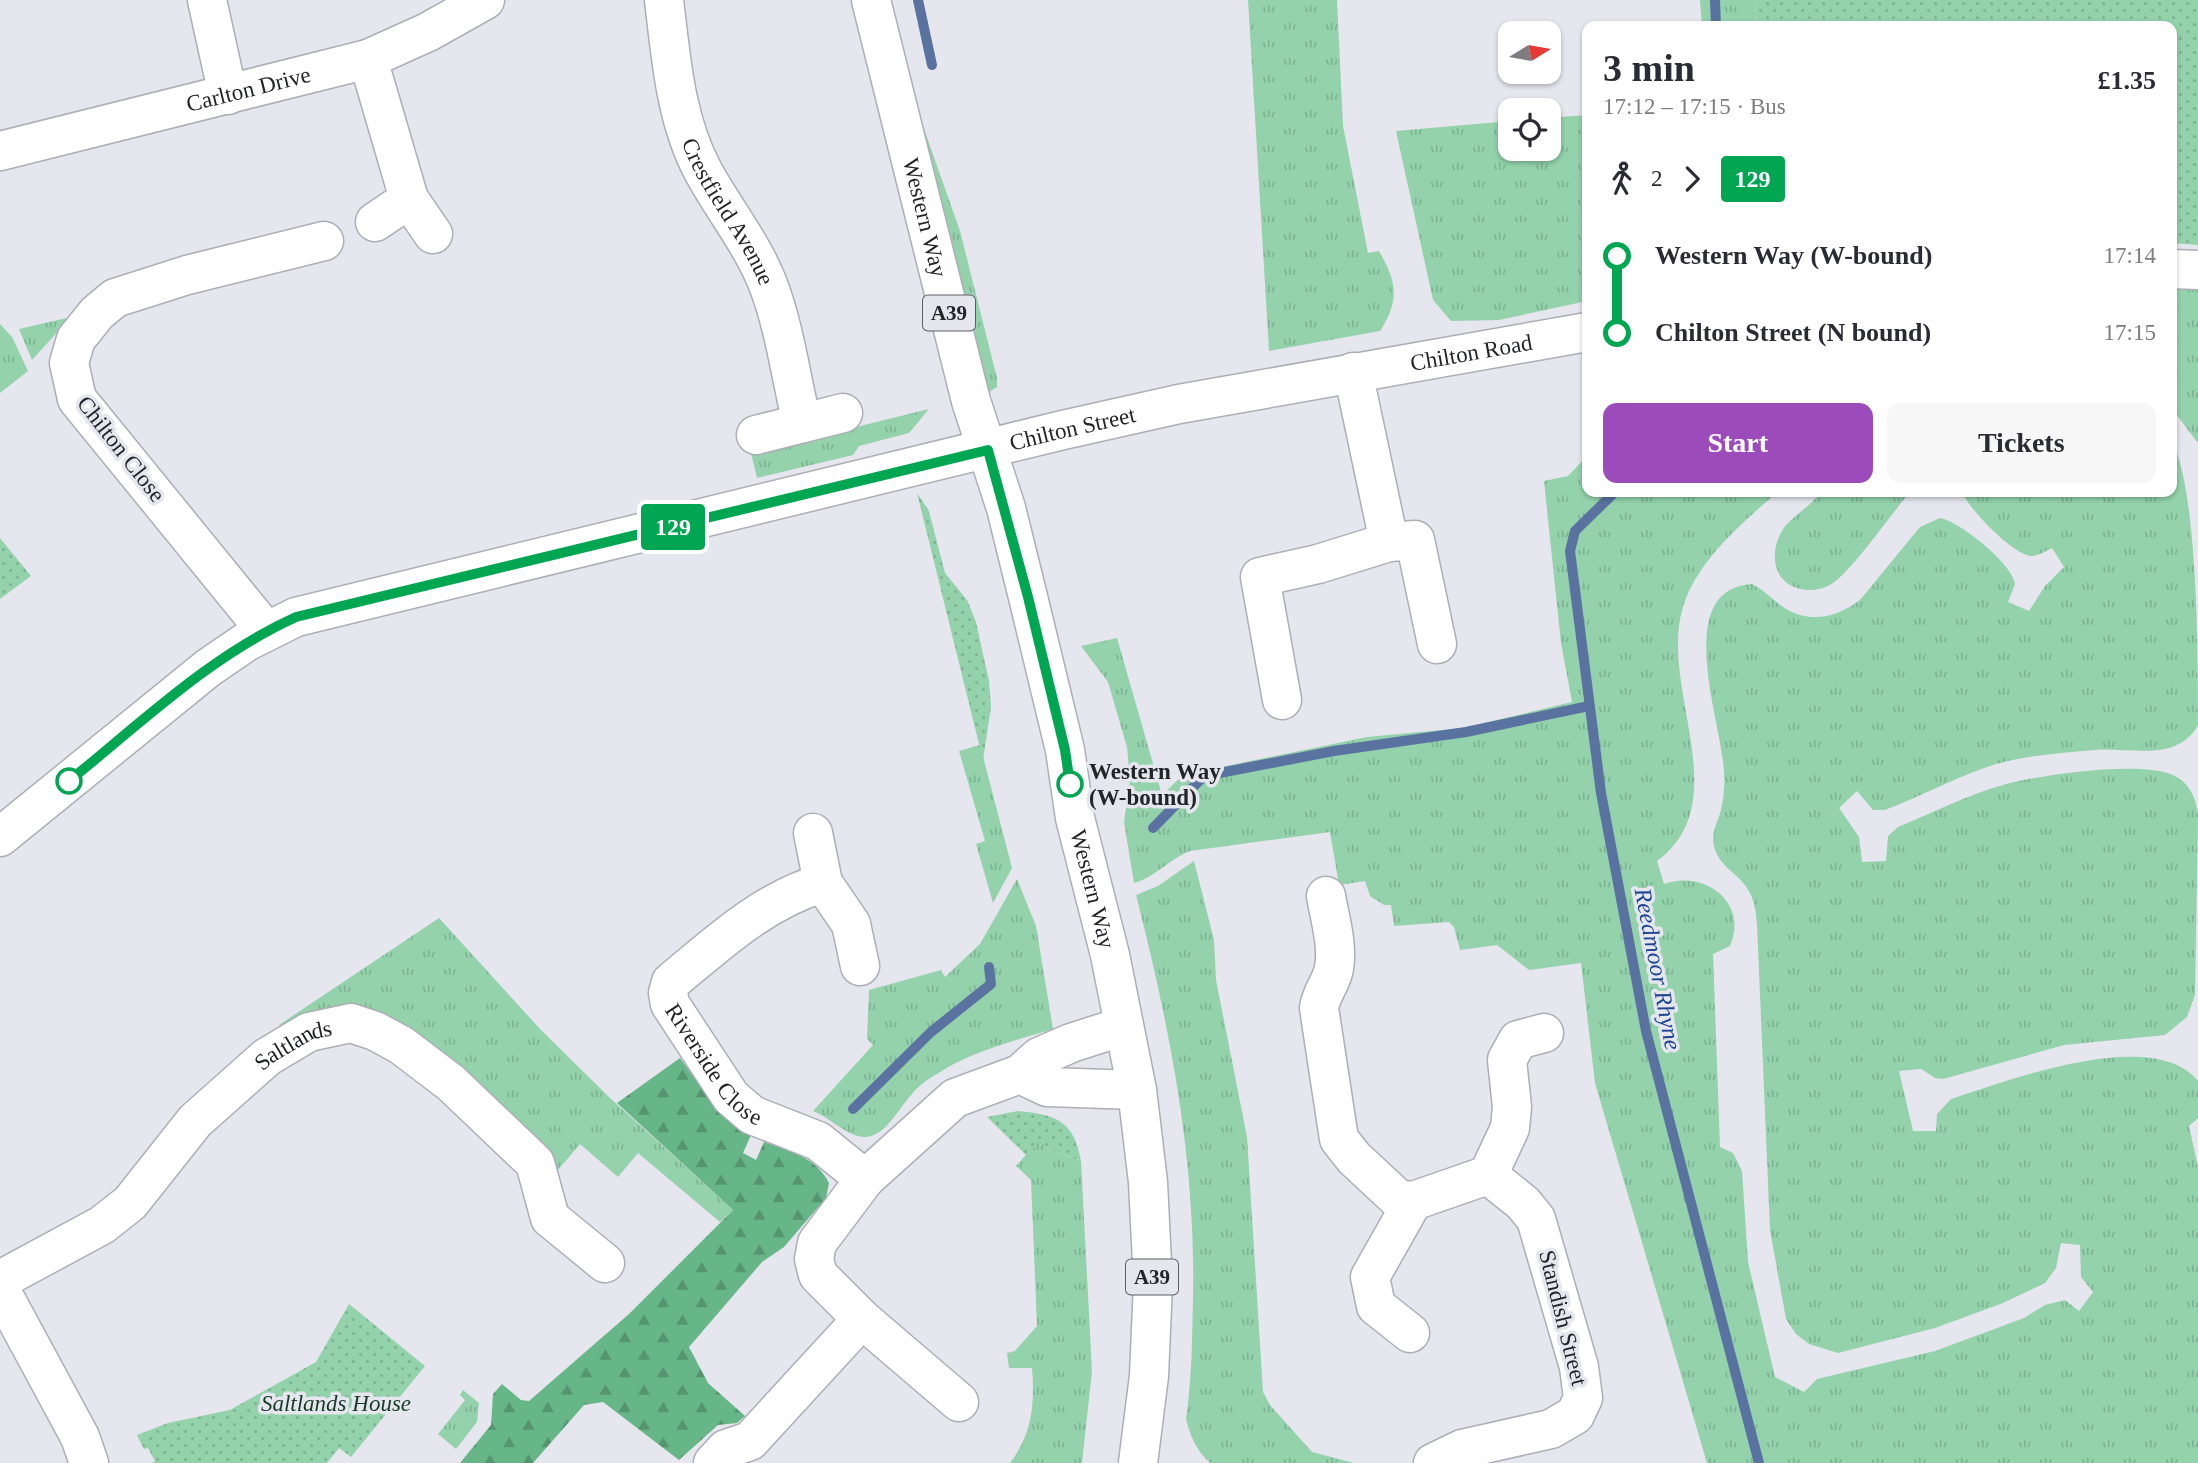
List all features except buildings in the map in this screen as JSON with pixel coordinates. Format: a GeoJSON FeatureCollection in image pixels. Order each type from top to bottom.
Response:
{"type":"FeatureCollection","features":[{"type":"Feature","properties":{"kind":"street"},"geometry":{"type":"LineString","coordinates":[[207,0],[228,95]]}},
{"type":"Feature","properties":{"kind":"street","name":"Carlton Drive"},"geometry":{"type":"LineString","coordinates":[[0,151],[368,59],[428,32],[485,0]]}},
{"type":"Feature","properties":{"kind":"street","name":"Crestfield Avenue"},"geometry":{"type":"LineString","coordinates":[[664,0],[675,85],[686,132],[702,170],[761,267],[770,290],[802,423]]}},
{"type":"Feature","properties":{"kind":"street","name":"Western Way"},"geometry":{"type":"LineString","coordinates":[[871,0],[971,401],[1006,508],[1065,750],[1075,818],[1138,1090],[1148,1182],[1153,1283],[1149,1376],[1138,1463]]}},
{"type":"Feature","properties":{"kind":"street"},"geometry":{"type":"LineString","coordinates":[[368,59],[409,199],[433,234]]}},
{"type":"Feature","properties":{"kind":"street"},"geometry":{"type":"LineString","coordinates":[[375,222],[409,199]]}},
{"type":"Feature","properties":{"kind":"street","name":"Chilton Close"},"geometry":{"type":"LineString","coordinates":[[266,631],[77,399],[69,363],[76,339],[97,313],[115,298],[187,275],[324,241]]}},
{"type":"Feature","properties":{"kind":"street"},"geometry":{"type":"LineString","coordinates":[[2177,269],[2198,271]]}},
{"type":"Feature","properties":{"kind":"street","name":"Chilton Road"},"geometry":{"type":"LineString","coordinates":[[1353,372],[1582,333]]}},
{"type":"Feature","properties":{"kind":"street"},"geometry":{"type":"LineString","coordinates":[[1353,372],[1389,542]]}},
{"type":"Feature","properties":{"kind":"street","name":"Chilton Street"},"geometry":{"type":"LineString","coordinates":[[0,837],[208,668],[266,631],[296,617],[1179,404],[1353,372]]}},
{"type":"Feature","properties":{"kind":"street"},"geometry":{"type":"LineString","coordinates":[[756,435],[843,413]]}},
{"type":"Feature","properties":{"kind":"street"},"geometry":{"type":"LineString","coordinates":[[1282,701],[1260,577],[1318,564],[1389,542],[1415,540],[1437,645]]}},
{"type":"Feature","properties":{"kind":"street"},"geometry":{"type":"LineString","coordinates":[[813,833],[823,883],[851,924],[860,966]]}},
{"type":"Feature","properties":{"kind":"street","name":"Riverside Close"},"geometry":{"type":"LineString","coordinates":[[823,883],[792,892],[761,910],[671,982],[668,993],[670,1004],[731,1097],[751,1115],[818,1141],[865,1179]]}},
{"type":"Feature","properties":{"kind":"street"},"geometry":{"type":"LineString","coordinates":[[1326,896],[1335,950],[1334,970],[1320,995],[1319,1008],[1339,1139],[1354,1158],[1398,1199],[1413,1201],[1488,1175],[1510,1128],[1512,1107],[1507,1060],[1518,1040],[1544,1033]]}},
{"type":"Feature","properties":{"kind":"street","name":"Saltlands"},"geometry":{"type":"LineString","coordinates":[[0,1280],[102,1225],[130,1203],[195,1121],[267,1057],[309,1032],[351,1023],[401,1045],[451,1083],[535,1164],[550,1218],[605,1263]]}},
{"type":"Feature","properties":{"kind":"street"},"geometry":{"type":"LineString","coordinates":[[959,1402],[862,1319],[818,1275],[814,1259],[817,1243],[865,1179],[955,1098],[1020,1074],[1039,1057],[1124,1026]]}},
{"type":"Feature","properties":{"kind":"street"},"geometry":{"type":"LineString","coordinates":[[1020,1074],[1047,1087],[1138,1090]]}},
{"type":"Feature","properties":{"kind":"street","name":"Standish Street"},"geometry":{"type":"LineString","coordinates":[[1433,1463],[1462,1449],[1551,1429],[1574,1415],[1583,1398],[1579,1367],[1536,1219],[1524,1203],[1488,1175]]}},
{"type":"Feature","properties":{"kind":"street"},"geometry":{"type":"LineString","coordinates":[[1410,1333],[1377,1306],[1370,1277],[1413,1201]]}},
{"type":"Feature","properties":{"kind":"street"},"geometry":{"type":"LineString","coordinates":[[0,1289],[80,1437],[89,1463]]}},
{"type":"Feature","properties":{"kind":"street"},"geometry":{"type":"LineString","coordinates":[[713,1463],[726,1449],[750,1441],[862,1319]]}},
{"type":"Feature","properties":{"kind":"green space"},"geometry":{"type":"Polygon","coordinates":[[[1248,0],[1337,0],[1343,126],[1368,253],[1379,251],[1390,272],[1394,291],[1391,310],[1380,331],[1269,351],[1248,0]]]}},
{"type":"Feature","properties":{"kind":"green space"},"geometry":{"type":"Polygon","coordinates":[[[1700,0],[1755,0],[1757,21],[1702,21],[1700,0]]]}},
{"type":"Feature","properties":{"kind":"green space"},"geometry":{"type":"Polygon","coordinates":[[[1755,0],[2198,0],[2198,245],[2177,243],[2177,21],[1757,21],[1755,0]]]}},
{"type":"Feature","properties":{"kind":"green space"},"geometry":{"type":"Polygon","coordinates":[[[911,92],[960,231],[997,378],[997,387],[989,392],[911,92]]]}},
{"type":"Feature","properties":{"kind":"green space"},"geometry":{"type":"Polygon","coordinates":[[[1582,115],[1582,302],[1499,320],[1451,321],[1433,300],[1396,131],[1498,122],[1498,161],[1561,161],[1561,117],[1582,115]]]}},
{"type":"Feature","properties":{"kind":"green space"},"geometry":{"type":"Polygon","coordinates":[[[2177,288],[2198,290],[2198,443],[2177,416],[2177,288]]]}},
{"type":"Feature","properties":{"kind":"green space"},"geometry":{"type":"Polygon","coordinates":[[[71,317],[32,360],[19,329],[71,317]]]}},
{"type":"Feature","properties":{"kind":"green space"},"geometry":{"type":"Polygon","coordinates":[[[0,324],[12,337],[28,371],[0,393],[0,324]]]}},
{"type":"Feature","properties":{"kind":"green space"},"geometry":{"type":"Polygon","coordinates":[[[929,409],[909,433],[859,446],[853,455],[757,478],[751,453],[929,409]]]}},
{"type":"Feature","properties":{"kind":"green space"},"geometry":{"type":"Polygon","coordinates":[[[2177,454],[2181,465],[2192,535],[2198,659],[2198,725],[2189,737],[2178,745],[2152,751],[2095,750],[1997,764],[1885,810],[1873,810],[1857,791],[1839,808],[1859,837],[1862,862],[1886,861],[1888,836],[1898,827],[1976,794],[2019,781],[2063,773],[2137,769],[2173,775],[2191,791],[2198,814],[2195,995],[2187,1017],[2165,1035],[2064,1045],[1943,1079],[1935,1078],[1921,1069],[1899,1071],[1913,1131],[1936,1131],[1937,1114],[1951,1099],[2079,1062],[2115,1057],[2148,1058],[2177,1065],[2198,1081],[2198,1118],[2189,1126],[2198,1167],[2198,1463],[1707,1463],[1595,1083],[1581,963],[1529,970],[1497,945],[1460,950],[1454,927],[1449,922],[1394,926],[1391,905],[1384,905],[1370,896],[1365,881],[1339,885],[1330,832],[1190,851],[1149,877],[1134,883],[1124,822],[1130,780],[1127,747],[1108,682],[1081,646],[1117,638],[1162,795],[1181,777],[1202,771],[1367,737],[1463,728],[1572,702],[1561,643],[1544,481],[1568,476],[1582,461],[1582,497],[1772,497],[1710,558],[1699,573],[1683,607],[1678,639],[1694,776],[1692,808],[1680,836],[1657,861],[1664,884],[1694,881],[1708,886],[1720,893],[1733,916],[1734,930],[1730,946],[1713,954],[1720,1147],[1733,1153],[1742,1171],[1748,1262],[1775,1377],[1804,1392],[1817,1379],[1935,1351],[2024,1318],[2045,1305],[2065,1300],[2079,1311],[2093,1292],[2081,1277],[2080,1245],[2061,1243],[2056,1268],[2045,1283],[2003,1303],[1935,1328],[1838,1353],[1809,1344],[1796,1334],[1786,1319],[1770,1230],[1756,914],[1749,892],[1720,859],[1713,841],[1722,805],[1724,777],[1707,662],[1707,633],[1713,609],[1727,592],[1752,584],[1783,607],[1803,616],[1822,617],[1842,611],[1860,600],[1920,527],[1940,518],[1972,535],[1995,555],[2015,584],[2008,602],[2029,611],[2045,586],[2064,567],[2052,548],[2031,556],[2013,548],[1964,497],[2177,497],[2177,454]]]}},
{"type":"Feature","properties":{"kind":"green space"},"geometry":{"type":"Polygon","coordinates":[[[917,493],[929,511],[945,573],[967,600],[976,622],[989,681],[991,707],[983,760],[917,493]]]}},
{"type":"Feature","properties":{"kind":"green space"},"geometry":{"type":"Polygon","coordinates":[[[1817,497],[1906,497],[1842,575],[1825,587],[1811,590],[1797,588],[1781,577],[1775,561],[1775,551],[1786,525],[1817,497]]]}},
{"type":"Feature","properties":{"kind":"green space"},"geometry":{"type":"Polygon","coordinates":[[[0,538],[31,576],[0,599],[0,538]]]}},
{"type":"Feature","properties":{"kind":"green space"},"geometry":{"type":"Polygon","coordinates":[[[980,745],[1012,868],[993,903],[976,844],[985,841],[959,751],[980,745]]]}},
{"type":"Feature","properties":{"kind":"green space"},"geometry":{"type":"Polygon","coordinates":[[[1194,861],[1214,940],[1216,980],[1247,1137],[1263,1392],[1270,1405],[1312,1452],[1354,1463],[1210,1463],[1192,1437],[1186,1419],[1193,1298],[1190,1196],[1170,1045],[1136,895],[1158,886],[1194,861]]]}},
{"type":"Feature","properties":{"kind":"green space"},"geometry":{"type":"Polygon","coordinates":[[[1017,879],[1036,926],[1053,1029],[993,1047],[950,1066],[920,1085],[888,1124],[871,1136],[864,1137],[849,1132],[813,1111],[873,1045],[867,1039],[869,990],[941,970],[945,977],[980,944],[1017,879]]]}},
{"type":"Feature","properties":{"kind":"green space"},"geometry":{"type":"Polygon","coordinates":[[[439,918],[540,1029],[609,1097],[733,1210],[720,1222],[638,1153],[618,1177],[580,1144],[558,1170],[548,1157],[398,1030],[284,1032],[279,1025],[439,918]]]}},
{"type":"Feature","properties":{"kind":"green space"},"geometry":{"type":"Polygon","coordinates":[[[680,1058],[716,1107],[751,1135],[743,1153],[756,1160],[764,1142],[810,1161],[829,1183],[826,1198],[784,1247],[762,1262],[689,1347],[708,1383],[745,1416],[737,1423],[718,1425],[679,1460],[603,1402],[584,1405],[533,1463],[460,1463],[491,1425],[493,1394],[502,1384],[521,1400],[529,1401],[629,1314],[733,1210],[617,1103],[680,1058]]]}},
{"type":"Feature","properties":{"kind":"green space"},"geometry":{"type":"Polygon","coordinates":[[[1018,1111],[1043,1115],[1061,1122],[1074,1136],[1081,1161],[1050,1150],[1040,1140],[1027,1156],[987,1117],[1018,1111]]]}},
{"type":"Feature","properties":{"kind":"green space"},"geometry":{"type":"Polygon","coordinates":[[[1040,1139],[1050,1150],[1081,1161],[1092,1371],[1082,1463],[1010,1463],[1027,1430],[1033,1381],[1032,1368],[1009,1368],[1007,1353],[1015,1351],[1037,1326],[1031,1180],[1016,1166],[1040,1139]]]}},
{"type":"Feature","properties":{"kind":"green space","name":"Saltlands House"},"geometry":{"type":"Polygon","coordinates":[[[349,1304],[425,1366],[351,1457],[339,1448],[327,1463],[152,1463],[155,1461],[148,1448],[144,1449],[137,1435],[168,1423],[230,1410],[316,1362],[349,1304]]]}},
{"type":"Feature","properties":{"kind":"green space"},"geometry":{"type":"Polygon","coordinates":[[[463,1390],[479,1403],[477,1422],[456,1449],[438,1434],[465,1400],[460,1395],[463,1390]]]}},
{"type":"Feature","properties":{"kind":"waterway"},"geometry":{"type":"LineString","coordinates":[[918,0],[932,65]]}},
{"type":"Feature","properties":{"kind":"waterway","name":"Reedmoor Rhyne"},"geometry":{"type":"LineString","coordinates":[[1715,0],[1716,21]]}},
{"type":"Feature","properties":{"kind":"waterway","name":"Reedmoor Rhyne"},"geometry":{"type":"LineString","coordinates":[[1610,497],[1575,531],[1570,551],[1601,793],[1646,1031],[1759,1463]]}},
{"type":"Feature","properties":{"kind":"waterway"},"geometry":{"type":"LineString","coordinates":[[1153,828],[1204,776],[1334,751],[1466,732],[1589,706]]}},
{"type":"Feature","properties":{"kind":"waterway"},"geometry":{"type":"LineString","coordinates":[[853,1109],[931,1032],[991,984],[989,967]]}},
{"type":"Feature","properties":{"kind":"bus line","name":"129"},"geometry":{"type":"LineString","coordinates":[[69,781],[208,668],[246,642],[296,617],[988,450],[1006,508],[1028,597],[1065,750],[1070,784]]}},
{"type":"Feature","properties":{"kind":"place","name":"Western Way (W-bound)"},"geometry":{"type":"Point","coordinates":[1070,784]}}]}
